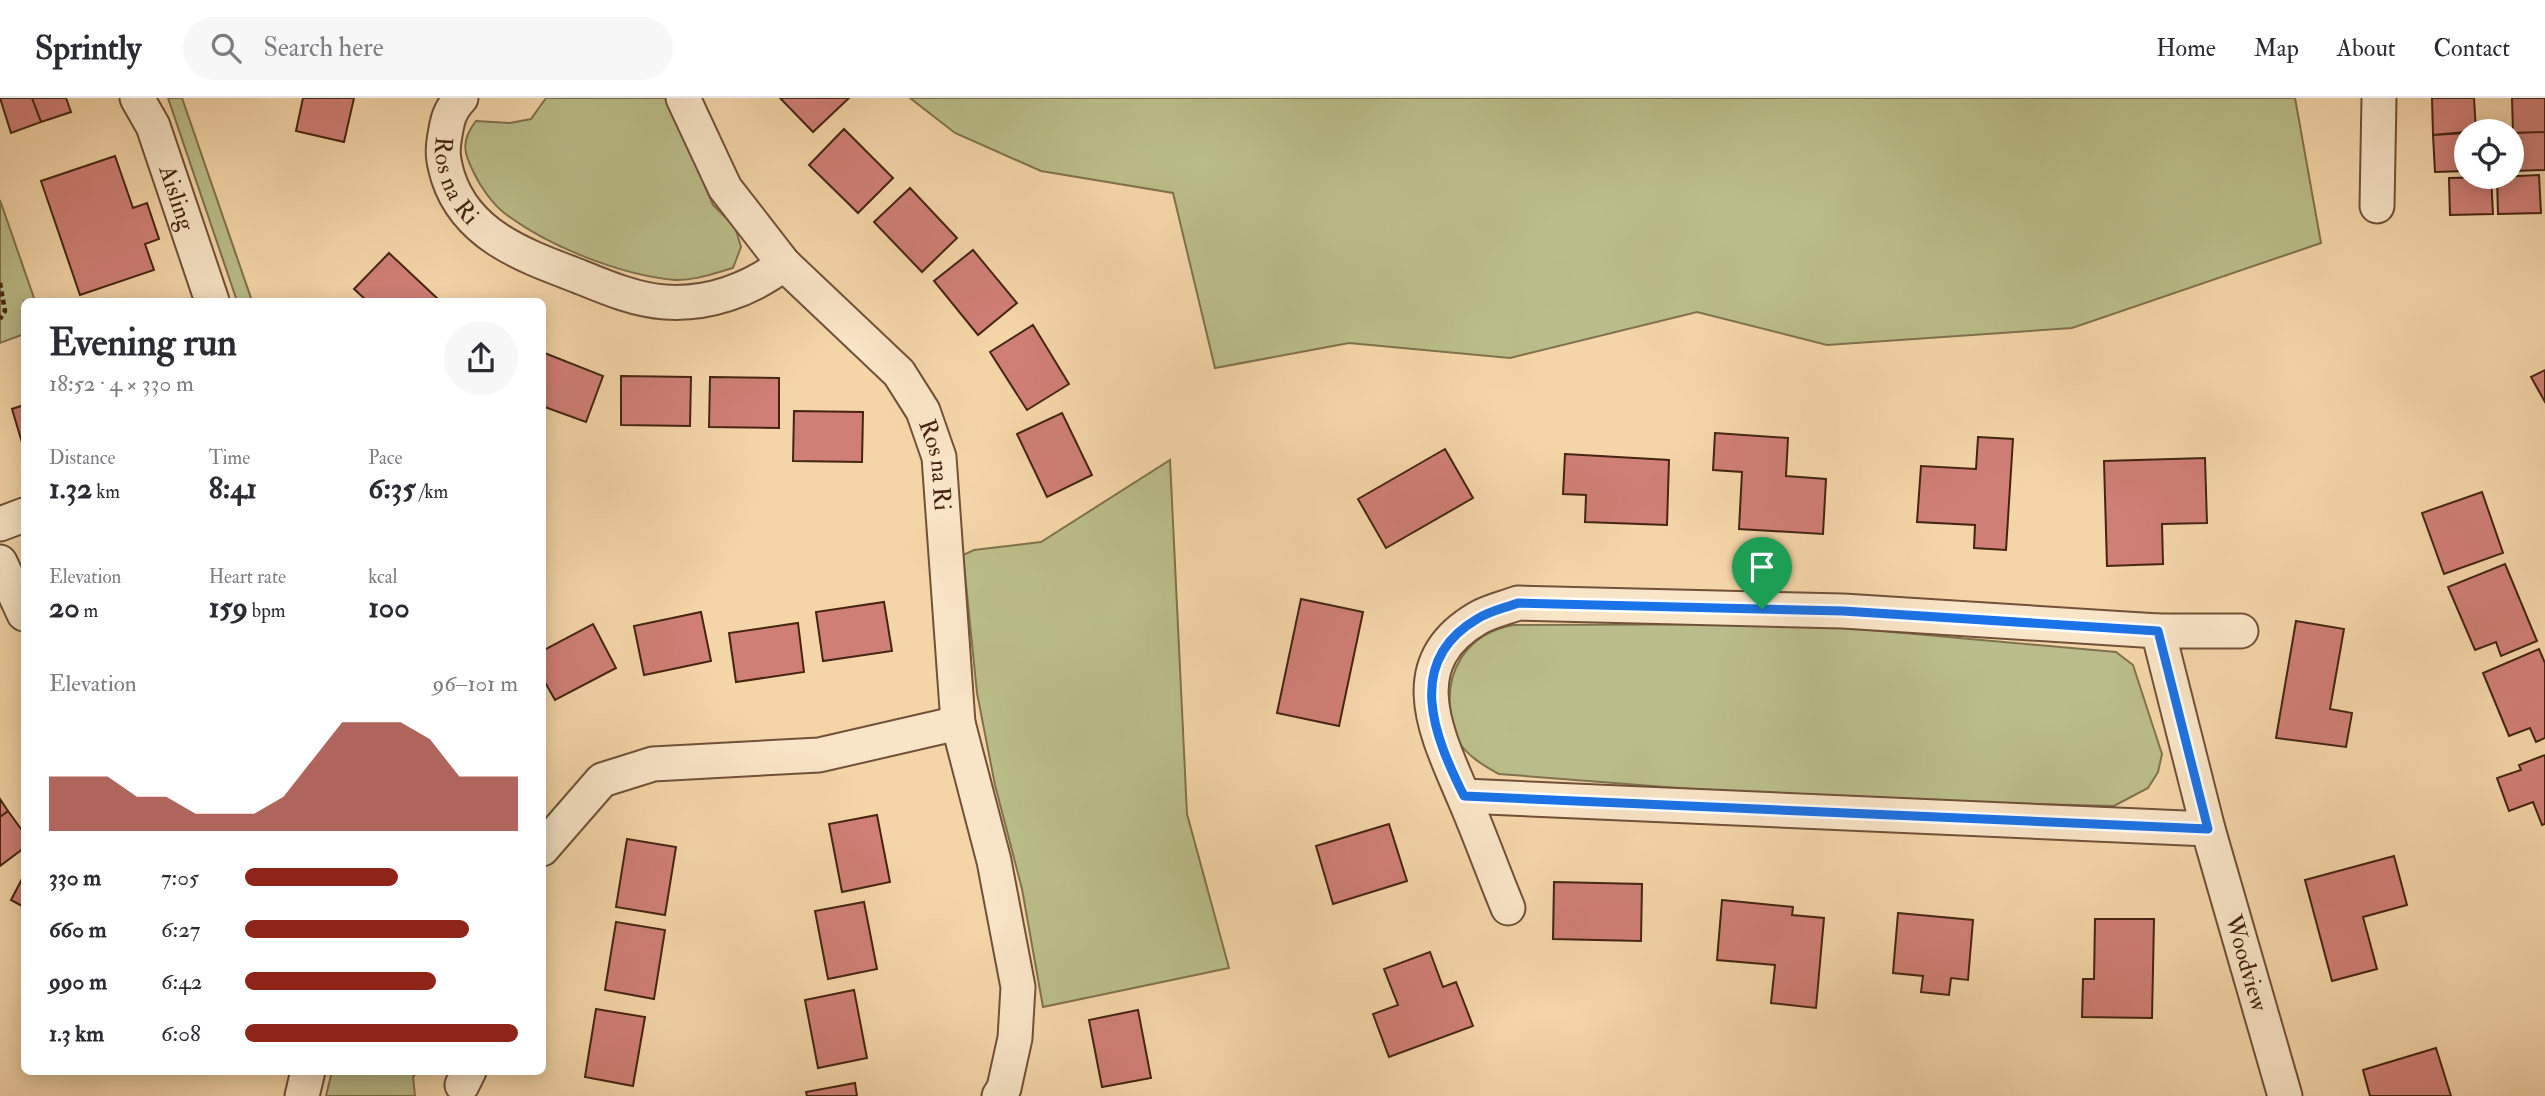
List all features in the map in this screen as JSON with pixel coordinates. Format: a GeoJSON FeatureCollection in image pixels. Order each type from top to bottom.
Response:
{"type":"FeatureCollection","features":[{"type":"Feature","properties":{"kind":"street","name":"Aisling"},"geometry":{"type":"LineString","coordinates":[[138,98],[153,126],[211,298]]}},
{"type":"Feature","properties":{"kind":"street","name":"Ros na Ri"},"geometry":{"type":"LineString","coordinates":[[461,98],[449,111],[442,155],[456,201],[488,233],[524,255],[615,291],[664,302],[710,300],[762,281],[784,264]]}},
{"type":"Feature","properties":{"kind":"street","name":"Ros na Ri"},"geometry":{"type":"LineString","coordinates":[[683,98],[725,188],[784,264],[899,373],[923,411],[939,457],[958,723],[994,861],[1018,987],[1015,1038],[1004,1088],[999,1096]]}},
{"type":"Feature","properties":{"kind":"street"},"geometry":{"type":"LineString","coordinates":[[2378,206],[2379,98]]}},
{"type":"Feature","properties":{"kind":"street"},"geometry":{"type":"LineString","coordinates":[[0,524],[21,516]]}},
{"type":"Feature","properties":{"kind":"street"},"geometry":{"type":"LineString","coordinates":[[0,562],[21,608]]}},
{"type":"Feature","properties":{"kind":"street"},"geometry":{"type":"LineString","coordinates":[[1508,908],[1464,796],[1444,755],[1432,716],[1432,677],[1445,646],[1477,618],[1518,603],[1843,611],[2158,631],[2241,631]]}},
{"type":"Feature","properties":{"kind":"street","name":"Woodview"},"geometry":{"type":"LineString","coordinates":[[2158,631],[2208,829],[2286,1096]]}},
{"type":"Feature","properties":{"kind":"street"},"geometry":{"type":"LineString","coordinates":[[546,844],[602,780],[653,764],[819,755],[958,723]]}},
{"type":"Feature","properties":{"kind":"street"},"geometry":{"type":"LineString","coordinates":[[1464,796],[2208,829]]}},
{"type":"Feature","properties":{"kind":"street"},"geometry":{"type":"LineString","coordinates":[[302,1096],[308,1075]]}},
{"type":"Feature","properties":{"kind":"path"},"geometry":{"type":"LineString","coordinates":[[0,283],[5,311],[0,319]]}},
{"type":"Feature","properties":{"kind":"green space"},"geometry":{"type":"Polygon","coordinates":[[[168,98],[182,98],[251,298],[236,298],[168,98]]]}},
{"type":"Feature","properties":{"kind":"green space"},"geometry":{"type":"Polygon","coordinates":[[[546,98],[667,98],[713,205],[735,227],[741,247],[733,268],[682,280],[631,272],[562,247],[503,212],[483,189],[470,166],[465,146],[468,134],[476,121],[510,123],[531,119],[546,98]]]}},
{"type":"Feature","properties":{"kind":"green space"},"geometry":{"type":"Polygon","coordinates":[[[910,98],[2295,98],[2321,243],[2072,328],[1827,345],[1697,312],[1510,358],[1349,343],[1215,368],[1173,193],[1041,171],[955,133],[910,98]]]}},
{"type":"Feature","properties":{"kind":"green space"},"geometry":{"type":"Polygon","coordinates":[[[0,200],[34,298],[21,298],[21,335],[0,343],[0,200]]]}},
{"type":"Feature","properties":{"kind":"green space"},"geometry":{"type":"Polygon","coordinates":[[[1170,460],[1187,814],[1229,968],[1043,1007],[1022,889],[995,785],[977,693],[963,555],[974,550],[1041,542],[1170,460]]]}},
{"type":"Feature","properties":{"kind":"green space"},"geometry":{"type":"Polygon","coordinates":[[[1804,624],[2116,652],[2133,665],[2162,754],[2158,772],[2148,788],[2114,806],[1805,798],[1499,774],[1481,764],[1461,746],[1455,736],[1450,703],[1455,671],[1471,646],[1497,629],[1514,625],[1804,624]]]}},
{"type":"Feature","properties":{"kind":"green space"},"geometry":{"type":"Polygon","coordinates":[[[331,1075],[415,1075],[415,1096],[326,1096],[331,1075]]]}},
{"type":"Feature","properties":{"kind":"building"},"geometry":{"type":"Polygon","coordinates":[[[0,98],[32,98],[41,122],[11,133],[0,98]]]}},
{"type":"Feature","properties":{"kind":"building"},"geometry":{"type":"Polygon","coordinates":[[[32,98],[66,98],[71,112],[41,122],[32,98]]]}},
{"type":"Feature","properties":{"kind":"building"},"geometry":{"type":"Polygon","coordinates":[[[303,98],[354,98],[344,142],[296,131],[303,98]]]}},
{"type":"Feature","properties":{"kind":"building"},"geometry":{"type":"Polygon","coordinates":[[[780,98],[849,98],[813,132],[780,98]]]}},
{"type":"Feature","properties":{"kind":"building"},"geometry":{"type":"Polygon","coordinates":[[[2432,98],[2474,98],[2475,119],[2454,119],[2454,133],[2433,135],[2432,98]]]}},
{"type":"Feature","properties":{"kind":"building"},"geometry":{"type":"Polygon","coordinates":[[[2512,98],[2545,98],[2545,132],[2524,133],[2524,119],[2513,119],[2512,98]]]}},
{"type":"Feature","properties":{"kind":"building"},"geometry":{"type":"Polygon","coordinates":[[[844,129],[893,178],[858,213],[809,165],[844,129]]]}},
{"type":"Feature","properties":{"kind":"building"},"geometry":{"type":"Polygon","coordinates":[[[2545,132],[2545,170],[2524,171],[2524,133],[2545,132]]]}},
{"type":"Feature","properties":{"kind":"building"},"geometry":{"type":"Polygon","coordinates":[[[2454,134],[2454,171],[2435,172],[2433,135],[2454,134]]]}},
{"type":"Feature","properties":{"kind":"building"},"geometry":{"type":"Polygon","coordinates":[[[115,156],[133,208],[147,203],[159,239],[145,244],[154,270],[80,295],[41,181],[115,156]]]}},
{"type":"Feature","properties":{"kind":"building"},"geometry":{"type":"Polygon","coordinates":[[[2539,175],[2541,213],[2498,214],[2497,189],[2524,189],[2524,176],[2539,175]]]}},
{"type":"Feature","properties":{"kind":"building"},"geometry":{"type":"Polygon","coordinates":[[[2449,178],[2454,178],[2454,189],[2492,189],[2493,214],[2450,215],[2449,178]]]}},
{"type":"Feature","properties":{"kind":"building"},"geometry":{"type":"Polygon","coordinates":[[[910,188],[957,238],[922,272],[874,222],[910,188]]]}},
{"type":"Feature","properties":{"kind":"building"},"geometry":{"type":"Polygon","coordinates":[[[973,250],[1017,303],[978,335],[934,281],[973,250]]]}},
{"type":"Feature","properties":{"kind":"building"},"geometry":{"type":"Polygon","coordinates":[[[389,253],[437,298],[364,298],[354,289],[389,253]]]}},
{"type":"Feature","properties":{"kind":"building"},"geometry":{"type":"Polygon","coordinates":[[[1033,325],[1069,384],[1027,410],[990,352],[1033,325]]]}},
{"type":"Feature","properties":{"kind":"building"},"geometry":{"type":"Polygon","coordinates":[[[546,354],[603,376],[586,422],[546,407],[546,354]]]}},
{"type":"Feature","properties":{"kind":"building"},"geometry":{"type":"Polygon","coordinates":[[[2545,370],[2545,402],[2531,377],[2545,370]]]}},
{"type":"Feature","properties":{"kind":"building"},"geometry":{"type":"Polygon","coordinates":[[[621,376],[691,377],[690,426],[621,425],[621,376]]]}},
{"type":"Feature","properties":{"kind":"building"},"geometry":{"type":"Polygon","coordinates":[[[710,377],[779,378],[779,428],[709,427],[710,377]]]}},
{"type":"Feature","properties":{"kind":"building"},"geometry":{"type":"Polygon","coordinates":[[[21,406],[21,439],[12,409],[21,406]]]}},
{"type":"Feature","properties":{"kind":"building"},"geometry":{"type":"Polygon","coordinates":[[[794,411],[863,412],[862,462],[793,461],[794,411]]]}},
{"type":"Feature","properties":{"kind":"building"},"geometry":{"type":"Polygon","coordinates":[[[1062,413],[1092,475],[1047,497],[1017,434],[1062,413]]]}},
{"type":"Feature","properties":{"kind":"building"},"geometry":{"type":"Polygon","coordinates":[[[1715,433],[1788,438],[1786,476],[1826,479],[1823,534],[1739,529],[1742,472],[1713,470],[1715,433]]]}},
{"type":"Feature","properties":{"kind":"building"},"geometry":{"type":"Polygon","coordinates":[[[1978,437],[2013,439],[2006,550],[1974,548],[1975,525],[1917,522],[1921,466],[1976,469],[1978,437]]]}},
{"type":"Feature","properties":{"kind":"building"},"geometry":{"type":"Polygon","coordinates":[[[1445,449],[1473,498],[1386,548],[1358,499],[1445,449]]]}},
{"type":"Feature","properties":{"kind":"building"},"geometry":{"type":"Polygon","coordinates":[[[1565,454],[1669,460],[1667,525],[1585,522],[1586,495],[1563,494],[1565,454]]]}},
{"type":"Feature","properties":{"kind":"building"},"geometry":{"type":"Polygon","coordinates":[[[2205,458],[2207,523],[2162,524],[2163,564],[2107,566],[2104,461],[2205,458]]]}},
{"type":"Feature","properties":{"kind":"building"},"geometry":{"type":"Polygon","coordinates":[[[2482,492],[2503,553],[2444,574],[2422,513],[2482,492]]]}},
{"type":"Feature","properties":{"kind":"building"},"geometry":{"type":"Polygon","coordinates":[[[2505,564],[2537,641],[2501,656],[2496,642],[2475,650],[2448,587],[2505,564]]]}},
{"type":"Feature","properties":{"kind":"building"},"geometry":{"type":"Polygon","coordinates":[[[1301,599],[1363,612],[1339,726],[1277,713],[1301,599]]]}},
{"type":"Feature","properties":{"kind":"building"},"geometry":{"type":"Polygon","coordinates":[[[884,602],[892,651],[823,661],[816,612],[884,602]]]}},
{"type":"Feature","properties":{"kind":"building"},"geometry":{"type":"Polygon","coordinates":[[[701,612],[711,661],[644,675],[634,626],[701,612]]]}},
{"type":"Feature","properties":{"kind":"building"},"geometry":{"type":"Polygon","coordinates":[[[2296,621],[2344,629],[2330,709],[2352,713],[2346,747],[2276,738],[2296,621]]]}},
{"type":"Feature","properties":{"kind":"building"},"geometry":{"type":"Polygon","coordinates":[[[798,623],[804,672],[736,682],[729,633],[798,623]]]}},
{"type":"Feature","properties":{"kind":"building"},"geometry":{"type":"Polygon","coordinates":[[[593,624],[616,668],[555,700],[546,684],[546,649],[593,624]]]}},
{"type":"Feature","properties":{"kind":"building"},"geometry":{"type":"Polygon","coordinates":[[[2539,649],[2545,663],[2545,738],[2536,742],[2530,728],[2509,736],[2483,673],[2539,649]]]}},
{"type":"Feature","properties":{"kind":"building"},"geometry":{"type":"Polygon","coordinates":[[[2545,755],[2545,824],[2542,825],[2533,802],[2509,811],[2497,778],[2521,770],[2519,765],[2545,755]]]}},
{"type":"Feature","properties":{"kind":"building"},"geometry":{"type":"Polygon","coordinates":[[[0,799],[8,811],[0,817],[0,799]]]}},
{"type":"Feature","properties":{"kind":"building"},"geometry":{"type":"Polygon","coordinates":[[[8,811],[21,829],[21,850],[0,866],[0,817],[8,811]]]}},
{"type":"Feature","properties":{"kind":"building"},"geometry":{"type":"Polygon","coordinates":[[[877,815],[890,882],[842,892],[829,824],[877,815]]]}},
{"type":"Feature","properties":{"kind":"building"},"geometry":{"type":"Polygon","coordinates":[[[1389,824],[1407,881],[1333,904],[1316,846],[1389,824]]]}},
{"type":"Feature","properties":{"kind":"building"},"geometry":{"type":"Polygon","coordinates":[[[627,839],[676,847],[665,915],[616,907],[627,839]]]}},
{"type":"Feature","properties":{"kind":"building"},"geometry":{"type":"Polygon","coordinates":[[[2394,856],[2407,905],[2363,917],[2377,969],[2332,981],[2305,880],[2394,856]]]}},
{"type":"Feature","properties":{"kind":"building"},"geometry":{"type":"Polygon","coordinates":[[[21,881],[21,905],[11,900],[21,881]]]}},
{"type":"Feature","properties":{"kind":"building"},"geometry":{"type":"Polygon","coordinates":[[[1554,882],[1642,884],[1641,941],[1553,939],[1554,882]]]}},
{"type":"Feature","properties":{"kind":"building"},"geometry":{"type":"Polygon","coordinates":[[[1722,900],[1793,907],[1792,915],[1824,918],[1816,1008],[1771,1003],[1775,965],[1717,960],[1722,900]]]}},
{"type":"Feature","properties":{"kind":"building"},"geometry":{"type":"Polygon","coordinates":[[[864,902],[877,969],[828,979],[815,911],[864,902]]]}},
{"type":"Feature","properties":{"kind":"building"},"geometry":{"type":"Polygon","coordinates":[[[1898,913],[1973,920],[1968,980],[1951,978],[1949,995],[1921,992],[1923,976],[1893,973],[1898,913]]]}},
{"type":"Feature","properties":{"kind":"building"},"geometry":{"type":"Polygon","coordinates":[[[2095,919],[2154,919],[2152,1018],[2082,1017],[2083,979],[2094,979],[2095,919]]]}},
{"type":"Feature","properties":{"kind":"building"},"geometry":{"type":"Polygon","coordinates":[[[616,922],[665,930],[654,999],[605,990],[616,922]]]}},
{"type":"Feature","properties":{"kind":"building"},"geometry":{"type":"Polygon","coordinates":[[[1430,952],[1443,987],[1456,982],[1473,1026],[1389,1057],[1373,1014],[1398,1005],[1384,969],[1430,952]]]}},
{"type":"Feature","properties":{"kind":"building"},"geometry":{"type":"Polygon","coordinates":[[[854,990],[867,1058],[818,1068],[805,1000],[854,990]]]}},
{"type":"Feature","properties":{"kind":"building"},"geometry":{"type":"Polygon","coordinates":[[[596,1009],[645,1017],[633,1086],[585,1077],[596,1009]]]}},
{"type":"Feature","properties":{"kind":"building"},"geometry":{"type":"Polygon","coordinates":[[[1138,1010],[1151,1078],[1102,1087],[1089,1020],[1138,1010]]]}},
{"type":"Feature","properties":{"kind":"building"},"geometry":{"type":"Polygon","coordinates":[[[2436,1048],[2451,1096],[2370,1096],[2363,1070],[2436,1048]]]}},
{"type":"Feature","properties":{"kind":"building"},"geometry":{"type":"Polygon","coordinates":[[[855,1083],[857,1096],[807,1096],[806,1092],[855,1083]]]}},
{"type":"Feature","properties":{"kind":"route"},"geometry":{"type":"LineString","coordinates":[[1518,603],[1762,609],[1843,611],[2158,631],[2208,829],[1464,796],[1444,755],[1432,716],[1432,677],[1445,646],[1477,618],[1518,603]]}}]}
